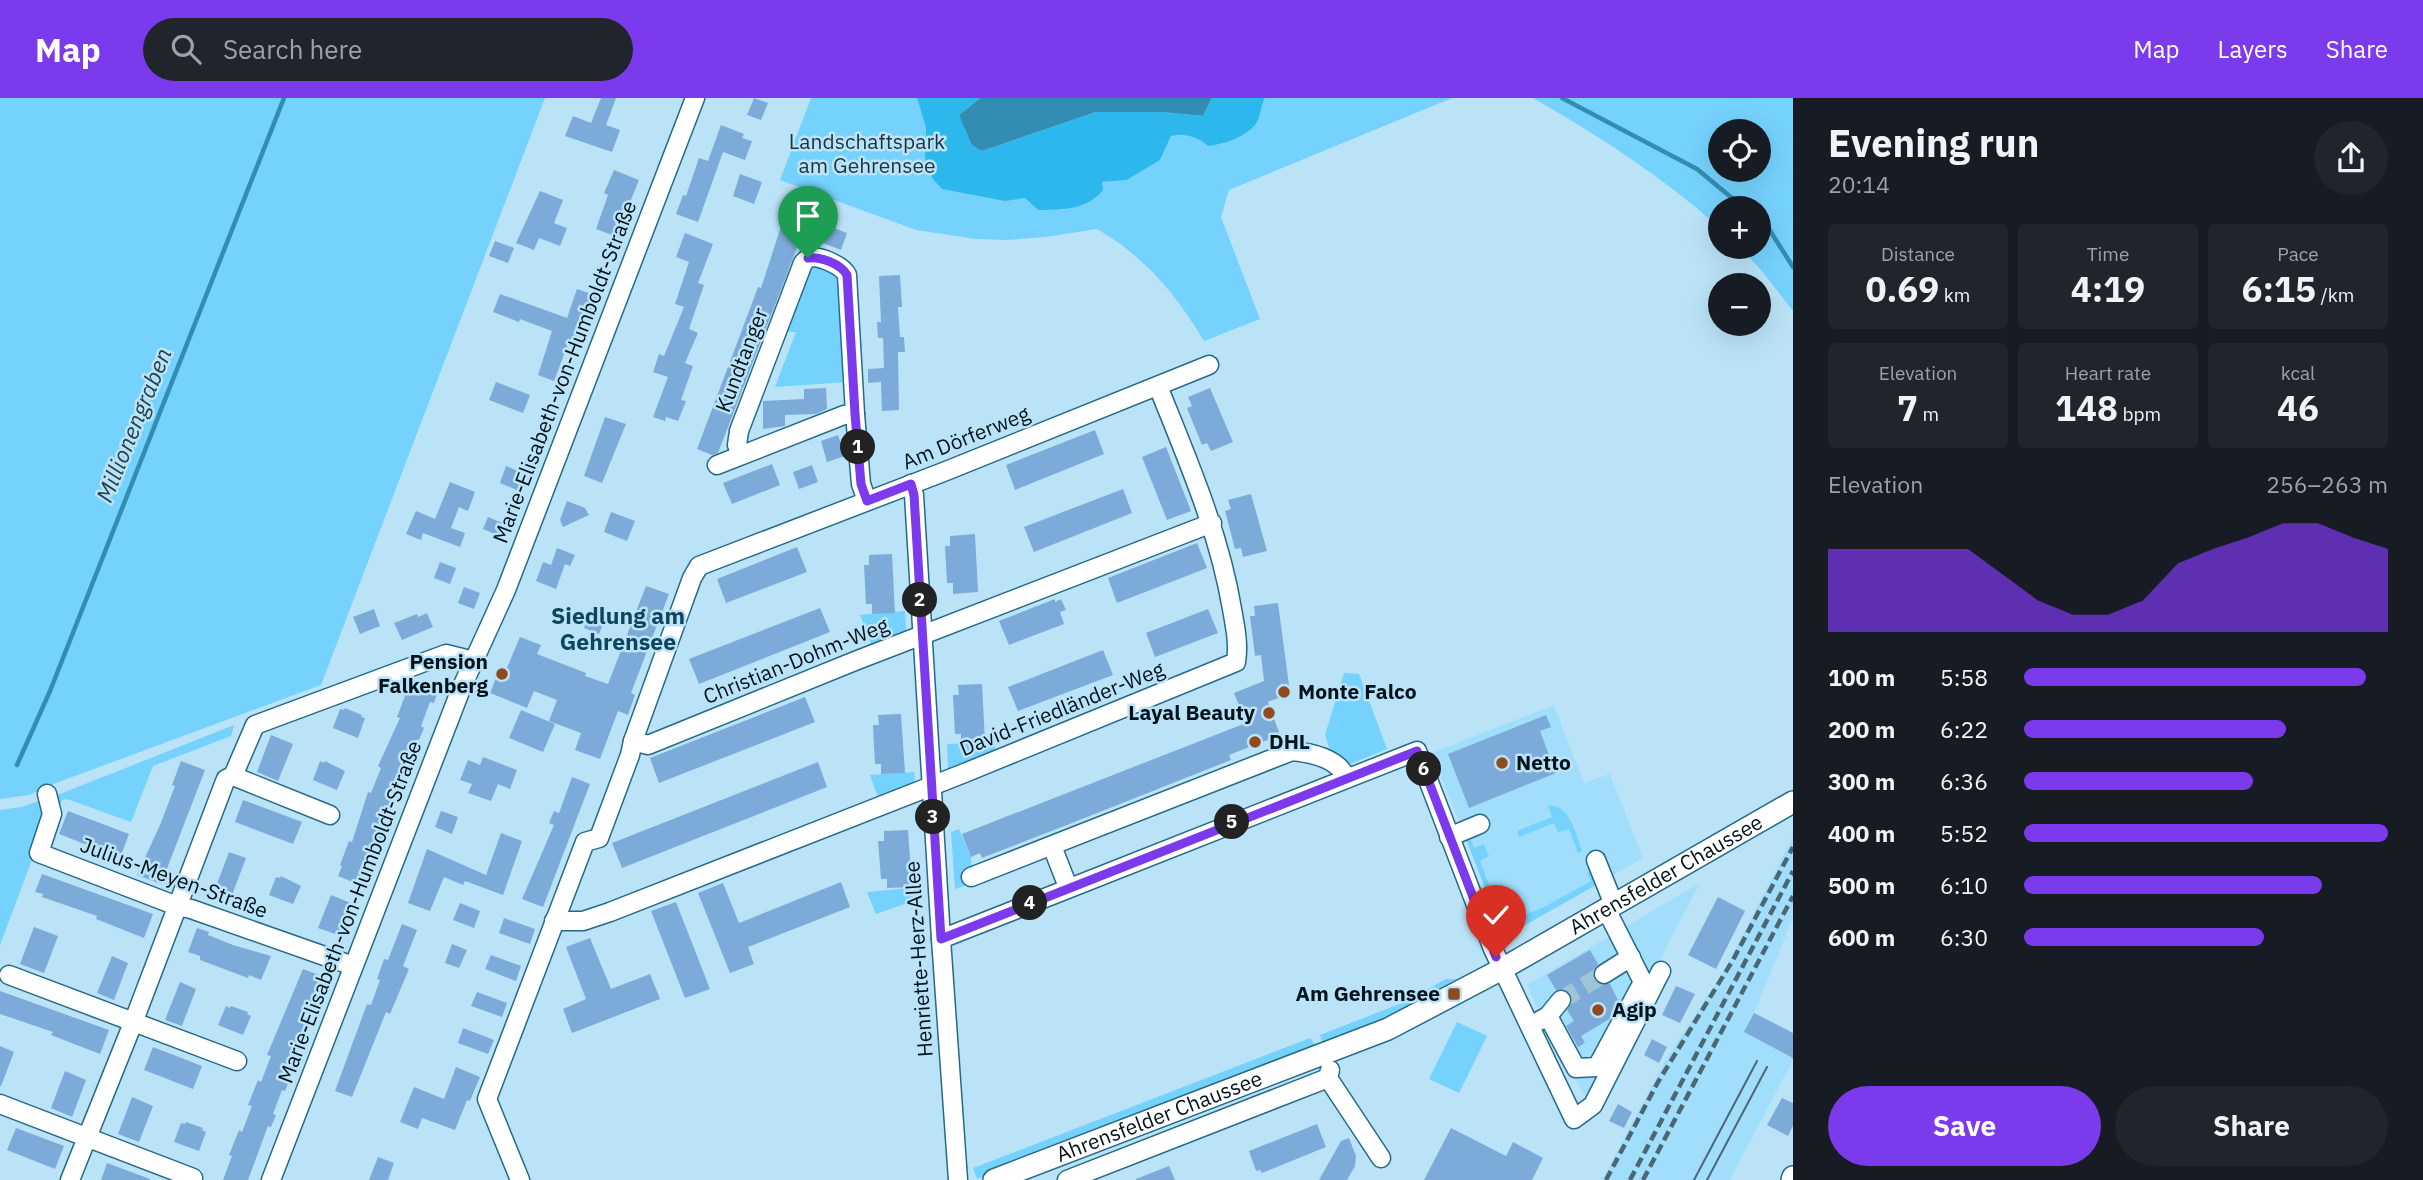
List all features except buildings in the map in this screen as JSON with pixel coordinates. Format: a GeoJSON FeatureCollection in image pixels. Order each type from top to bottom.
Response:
{"type":"FeatureCollection","features":[{"type":"Feature","properties":{"kind":"main road","name":"Ahrensfelder Chaussee"},"geometry":{"type":"LineString","coordinates":[[994,1180],[1388,1029],[1502,969],[1793,802]]}},
{"type":"Feature","properties":{"kind":"street","name":"Marie-Elisabeth-von-Humboldt-Straße"},"geometry":{"type":"LineString","coordinates":[[271,1180],[352,966],[474,661],[506,590],[695,98]]}},
{"type":"Feature","properties":{"kind":"street","name":"Kundtanger"},"geometry":{"type":"LineString","coordinates":[[741,455],[737,445],[739,431],[803,263],[814,257],[840,267],[847,275],[861,484],[867,501]]}},
{"type":"Feature","properties":{"kind":"street","name":"Am Dörferweg"},"geometry":{"type":"LineString","coordinates":[[633,741],[692,578],[699,566],[1209,365]]}},
{"type":"Feature","properties":{"kind":"street","name":"David-Friedländer-Weg"},"geometry":{"type":"LineString","coordinates":[[554,921],[583,921],[610,912],[1236,662],[1238,651],[1228,586],[1212,523],[1158,386]]}},
{"type":"Feature","properties":{"kind":"street"},"geometry":{"type":"LineString","coordinates":[[717,465],[844,415],[855,414]]}},
{"type":"Feature","properties":{"kind":"street","name":"Henriette-Herz-Allee"},"geometry":{"type":"LineString","coordinates":[[911,484],[914,495],[958,1180]]}},
{"type":"Feature","properties":{"kind":"street","name":"Christian-Dohm-Weg"},"geometry":{"type":"LineString","coordinates":[[633,741],[648,745],[1212,523]]}},
{"type":"Feature","properties":{"kind":"street"},"geometry":{"type":"LineString","coordinates":[[70,1180],[226,779],[233,776],[255,725],[446,654],[474,661]]}},
{"type":"Feature","properties":{"kind":"street"},"geometry":{"type":"LineString","coordinates":[[520,1180],[487,1099],[586,842],[599,838],[633,741]]}},
{"type":"Feature","properties":{"kind":"street"},"geometry":{"type":"LineString","coordinates":[[971,877],[1292,751],[1332,761],[1342,768],[1346,777]]}},
{"type":"Feature","properties":{"kind":"street"},"geometry":{"type":"LineString","coordinates":[[941,939],[1417,751],[1502,969],[1574,1119],[1593,1105],[1661,971]]}},
{"type":"Feature","properties":{"kind":"street"},"geometry":{"type":"LineString","coordinates":[[233,776],[330,815]]}},
{"type":"Feature","properties":{"kind":"street","name":"Julius-Meyen-Straße"},"geometry":{"type":"LineString","coordinates":[[47,794],[52,814],[39,853],[177,906],[352,966]]}},
{"type":"Feature","properties":{"kind":"street"},"geometry":{"type":"LineString","coordinates":[[1449,836],[1480,824]]}},
{"type":"Feature","properties":{"kind":"street"},"geometry":{"type":"LineString","coordinates":[[1052,846],[1068,887]]}},
{"type":"Feature","properties":{"kind":"street"},"geometry":{"type":"LineString","coordinates":[[1548,1016],[1576,1068],[1597,1067],[1643,982],[1610,907],[1596,860]]}},
{"type":"Feature","properties":{"kind":"street"},"geometry":{"type":"LineString","coordinates":[[1604,974],[1631,957]]}},
{"type":"Feature","properties":{"kind":"street"},"geometry":{"type":"LineString","coordinates":[[9,975],[237,1061]]}},
{"type":"Feature","properties":{"kind":"street"},"geometry":{"type":"LineString","coordinates":[[1529,1026],[1548,1016],[1562,1000]]}},
{"type":"Feature","properties":{"kind":"street"},"geometry":{"type":"LineString","coordinates":[[1324,1053],[1331,1072],[1328,1079],[1381,1158]]}},
{"type":"Feature","properties":{"kind":"street","name":"Ahrensfelder Chaussee"},"geometry":{"type":"LineString","coordinates":[[1067,1180],[1328,1079]]}},
{"type":"Feature","properties":{"kind":"street"},"geometry":{"type":"LineString","coordinates":[[0,1104],[192,1178]]}},
{"type":"Feature","properties":{"kind":"shaded area"},"geometry":{"type":"Polygon","coordinates":[[[917,98],[980,98],[959,115],[982,151],[1096,112],[1161,112],[1203,116],[1212,98],[1265,98],[1257,122],[1239,137],[1208,146],[1191,136],[1171,136],[1160,160],[1127,180],[1102,182],[1103,190],[1089,202],[1065,209],[1038,210],[1025,198],[1005,201],[942,189],[932,178],[925,158],[926,128],[917,98]]]}},
{"type":"Feature","properties":{"kind":"shaded area"},"geometry":{"type":"Polygon","coordinates":[[[980,98],[1212,98],[1203,116],[1161,112],[1096,112],[982,151],[972,145],[959,115],[980,98]]]}},
{"type":"Feature","properties":{"kind":"shaded area"},"geometry":{"type":"Polygon","coordinates":[[[1554,705],[1584,783],[1610,774],[1643,858],[1508,935],[1503,933],[1432,753],[1554,705]]]}},
{"type":"Feature","properties":{"kind":"shaded area"},"geometry":{"type":"Polygon","coordinates":[[[1793,836],[1793,918],[1754,1013],[1793,1033],[1793,1060],[1730,1180],[1602,1180],[1665,1061],[1725,969],[1793,836]]]}},
{"type":"Feature","properties":{"kind":"shaded area"},"geometry":{"type":"Polygon","coordinates":[[[1700,883],[1587,1099],[1561,1057],[1527,985],[1700,883]]]}},
{"type":"Feature","properties":{"kind":"green space"},"geometry":{"type":"Polygon","coordinates":[[[0,98],[545,98],[321,685],[29,795],[0,799],[0,98]]]}},
{"type":"Feature","properties":{"kind":"green space","name":"Landschaftspark am Gehrensee"},"geometry":{"type":"Polygon","coordinates":[[[811,98],[917,98],[926,128],[925,158],[932,178],[989,197],[1025,198],[1038,210],[1064,210],[1101,182],[1127,180],[1160,160],[1171,136],[1191,136],[1202,141],[1256,124],[1265,98],[1452,98],[1229,190],[1221,217],[1260,319],[1204,341],[1182,307],[1158,278],[1130,251],[1097,229],[1008,240],[976,239],[916,230],[780,180],[811,98]]]}},
{"type":"Feature","properties":{"kind":"green space"},"geometry":{"type":"Polygon","coordinates":[[[1533,98],[1793,98],[1793,311],[1771,283],[1771,273],[1763,273],[1750,259],[1771,259],[1771,196],[1708,196],[1708,218],[1653,174],[1533,98]]]}},
{"type":"Feature","properties":{"kind":"green space"},"geometry":{"type":"Polygon","coordinates":[[[812,263],[838,271],[848,382],[775,387],[796,332],[782,332],[812,263]]]}},
{"type":"Feature","properties":{"kind":"green space"},"geometry":{"type":"Polygon","coordinates":[[[905,611],[906,632],[872,646],[860,615],[905,611]]]}},
{"type":"Feature","properties":{"kind":"green space"},"geometry":{"type":"Polygon","coordinates":[[[1344,673],[1359,674],[1387,749],[1350,764],[1330,751],[1325,735],[1344,673]]]}},
{"type":"Feature","properties":{"kind":"green space"},"geometry":{"type":"Polygon","coordinates":[[[234,725],[231,736],[153,766],[131,822],[67,799],[62,800],[40,859],[33,857],[0,945],[0,810],[21,807],[65,792],[234,725]]]}},
{"type":"Feature","properties":{"kind":"green space"},"geometry":{"type":"Polygon","coordinates":[[[995,742],[995,751],[948,771],[947,744],[995,742]]]}},
{"type":"Feature","properties":{"kind":"green space"},"geometry":{"type":"Polygon","coordinates":[[[914,772],[915,782],[878,797],[870,775],[914,772]]]}},
{"type":"Feature","properties":{"kind":"green space"},"geometry":{"type":"Polygon","coordinates":[[[1548,806],[1556,806],[1567,815],[1582,851],[1578,853],[1569,829],[1558,832],[1554,823],[1519,837],[1517,831],[1552,817],[1548,806]]]}},
{"type":"Feature","properties":{"kind":"green space"},"geometry":{"type":"Polygon","coordinates":[[[959,829],[971,857],[973,883],[955,889],[951,832],[959,829]]]}},
{"type":"Feature","properties":{"kind":"green space"},"geometry":{"type":"Polygon","coordinates":[[[1470,837],[1474,848],[1484,844],[1489,856],[1480,861],[1500,913],[1510,910],[1514,919],[1544,907],[1591,881],[1587,873],[1590,871],[1596,885],[1504,937],[1466,839],[1470,837]]]}},
{"type":"Feature","properties":{"kind":"green space"},"geometry":{"type":"Polygon","coordinates":[[[921,887],[922,898],[876,914],[867,892],[921,887]]]}},
{"type":"Feature","properties":{"kind":"green space"},"geometry":{"type":"Polygon","coordinates":[[[1446,979],[1457,979],[1381,1023],[1323,1045],[1320,1035],[1407,1001],[1446,979]]]}},
{"type":"Feature","properties":{"kind":"green space"},"geometry":{"type":"Polygon","coordinates":[[[1457,1022],[1487,1036],[1459,1093],[1429,1079],[1457,1022]]]}},
{"type":"Feature","properties":{"kind":"green space"},"geometry":{"type":"Polygon","coordinates":[[[1310,1038],[1317,1047],[977,1179],[973,1168],[1310,1038]]]}},
{"type":"Feature","properties":{"kind":"waterway","name":"Millionengraben"},"geometry":{"type":"LineString","coordinates":[[17,765],[50,691],[284,98]]}},
{"type":"Feature","properties":{"kind":"waterway"},"geometry":{"type":"LineString","coordinates":[[1562,98],[1697,169],[1730,196]]}},
{"type":"Feature","properties":{"kind":"waterway"},"geometry":{"type":"LineString","coordinates":[[1771,232],[1793,267]]}},
{"type":"Feature","properties":{"kind":"tunnel"},"geometry":{"type":"LineString","coordinates":[[1561,1000],[1604,974]]}},
{"type":"Feature","properties":{"kind":"tram line"},"geometry":{"type":"LineString","coordinates":[[1694,1180],[1757,1061]]}},
{"type":"Feature","properties":{"kind":"tram line"},"geometry":{"type":"LineString","coordinates":[[1707,1180],[1767,1067]]}},
{"type":"Feature","properties":{"kind":"railway"},"geometry":{"type":"LineString","coordinates":[[1606,1180],[1658,1082],[1733,960],[1793,847]]}},
{"type":"Feature","properties":{"kind":"railway"},"geometry":{"type":"LineString","coordinates":[[1630,1180],[1793,871]]}},
{"type":"Feature","properties":{"kind":"railway"},"geometry":{"type":"LineString","coordinates":[[1643,1180],[1793,896]]}},
{"type":"Feature","properties":{"kind":"place","name":"Pension Falkenberg"},"geometry":{"type":"Point","coordinates":[502,674]}},
{"type":"Feature","properties":{"kind":"place","name":"Monte Falco"},"geometry":{"type":"Point","coordinates":[1284,692]}},
{"type":"Feature","properties":{"kind":"place","name":"Layal Beauty"},"geometry":{"type":"Point","coordinates":[1269,713]}},
{"type":"Feature","properties":{"kind":"place","name":"DHL"},"geometry":{"type":"Point","coordinates":[1255,742]}},
{"type":"Feature","properties":{"kind":"place","name":"Netto"},"geometry":{"type":"Point","coordinates":[1502,763]}},
{"type":"Feature","properties":{"kind":"place","name":"Am Gehrensee"},"geometry":{"type":"Point","coordinates":[1454,994]}},
{"type":"Feature","properties":{"kind":"place","name":"Agip"},"geometry":{"type":"Point","coordinates":[1598,1010]}},
{"type":"Feature","properties":{"kind":"district","name":"Siedlung am Gehrensee"},"geometry":{"type":"Point","coordinates":[618,629]}},
{"type":"Feature","properties":{"kind":"route"},"geometry":{"type":"LineString","coordinates":[[808,258],[814,257],[840,267],[847,275],[861,484],[867,501],[911,484],[914,495],[941,939],[1417,751],[1496,957]]}}]}
